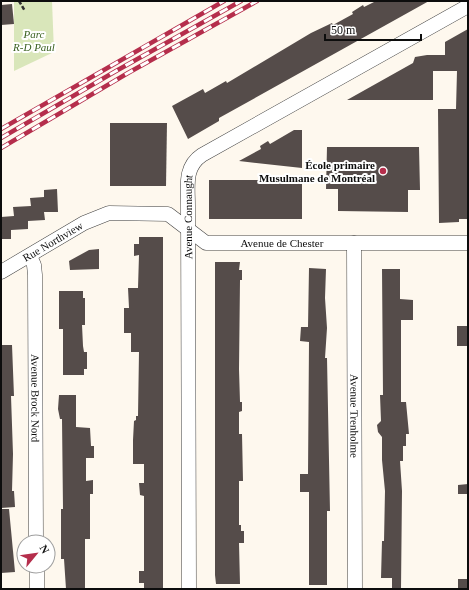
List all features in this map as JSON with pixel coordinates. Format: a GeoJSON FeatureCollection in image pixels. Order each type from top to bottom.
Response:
{"type":"FeatureCollection","features":[{"type":"Feature","properties":{"kind":"street","name":"Avenue Connaught"},"geometry":{"type":"LineString","coordinates":[[189,589],[188,229],[189,172],[192,164],[197,158],[468,6]]}},
{"type":"Feature","properties":{"kind":"street","name":"Avenue de Chester"},"geometry":{"type":"LineString","coordinates":[[104,214],[168,214],[206,243],[468,243]]}},
{"type":"Feature","properties":{"kind":"street","name":"Rue Northview"},"geometry":{"type":"LineString","coordinates":[[1,272],[84,223],[104,214]]}},
{"type":"Feature","properties":{"kind":"street","name":"Avenue Trenholme"},"geometry":{"type":"LineString","coordinates":[[354,244],[355,589]]}},
{"type":"Feature","properties":{"kind":"street","name":"Avenue Brock Nord"},"geometry":{"type":"LineString","coordinates":[[30,256],[34,264],[35,276],[36,534]]}},
{"type":"Feature","properties":{"kind":"street"},"geometry":{"type":"LineString","coordinates":[[37,574],[37,589]]}},
{"type":"Feature","properties":{"kind":"path"},"geometry":{"type":"LineString","coordinates":[[19,1],[25,10]]}},
{"type":"Feature","properties":{"kind":"green space","name":"Parc R-D Paul"},"geometry":{"type":"Polygon","coordinates":[[[14,1],[52,1],[54,52],[14,71],[14,1]]]}},
{"type":"Feature","properties":{"kind":"building"},"geometry":{"type":"Polygon","coordinates":[[[376,1],[429,1],[219,118],[219,121],[188,139],[172,106],[203,89],[205,93],[226,81],[227,83],[311,33],[332,23],[333,25],[353,14],[352,12],[363,5],[364,7],[376,1]]]}},
{"type":"Feature","properties":{"kind":"building"},"geometry":{"type":"Polygon","coordinates":[[[12,4],[14,24],[1,25],[1,5],[12,4]]]}},
{"type":"Feature","properties":{"kind":"building"},"geometry":{"type":"Polygon","coordinates":[[[468,29],[468,219],[459,219],[459,222],[439,223],[438,109],[456,109],[457,71],[433,71],[433,100],[347,100],[413,63],[415,57],[445,55],[445,42],[468,29]]]}},
{"type":"Feature","properties":{"kind":"building"},"geometry":{"type":"Polygon","coordinates":[[[110,123],[167,123],[166,186],[110,186],[110,123]]]}},
{"type":"Feature","properties":{"kind":"building"},"geometry":{"type":"Polygon","coordinates":[[[294,130],[302,130],[302,168],[239,161],[261,149],[260,146],[268,141],[270,144],[294,130]]]}},
{"type":"Feature","properties":{"kind":"building"},"geometry":{"type":"Polygon","coordinates":[[[327,147],[419,147],[420,190],[408,190],[408,212],[338,211],[338,189],[326,189],[327,147]]]}},
{"type":"Feature","properties":{"kind":"building"},"geometry":{"type":"Polygon","coordinates":[[[209,180],[302,180],[302,219],[209,219],[209,180]]]}},
{"type":"Feature","properties":{"kind":"building"},"geometry":{"type":"Polygon","coordinates":[[[57,189],[58,212],[44,212],[45,220],[28,221],[28,229],[11,230],[11,239],[1,239],[1,217],[14,216],[13,207],[31,206],[30,198],[44,197],[44,190],[57,189]]]}},
{"type":"Feature","properties":{"kind":"building"},"geometry":{"type":"Polygon","coordinates":[[[139,237],[163,237],[163,589],[144,589],[144,583],[139,583],[139,571],[144,571],[144,496],[140,495],[139,483],[144,483],[144,464],[133,464],[133,440],[134,421],[136,420],[136,416],[138,416],[139,352],[131,352],[131,333],[124,333],[124,308],[129,308],[128,288],[138,288],[139,255],[134,256],[134,244],[139,244],[139,237]]]}},
{"type":"Feature","properties":{"kind":"building"},"geometry":{"type":"Polygon","coordinates":[[[99,249],[99,269],[70,270],[69,261],[89,250],[99,249]]]}},
{"type":"Feature","properties":{"kind":"building"},"geometry":{"type":"Polygon","coordinates":[[[215,262],[240,262],[239,270],[242,270],[242,280],[240,280],[239,369],[240,402],[242,402],[242,411],[239,412],[239,434],[242,434],[243,481],[239,481],[239,525],[241,525],[241,531],[244,531],[244,543],[239,543],[240,584],[216,584],[215,575],[215,262]]]}},
{"type":"Feature","properties":{"kind":"building"},"geometry":{"type":"Polygon","coordinates":[[[309,268],[326,269],[325,298],[327,328],[325,358],[327,358],[330,511],[327,511],[327,585],[309,585],[309,492],[300,492],[300,474],[308,474],[309,342],[300,341],[301,327],[308,327],[309,268]]]}},
{"type":"Feature","properties":{"kind":"building"},"geometry":{"type":"Polygon","coordinates":[[[382,269],[400,269],[400,299],[413,300],[413,320],[401,320],[401,402],[406,402],[409,434],[406,434],[406,446],[403,446],[403,461],[400,461],[402,491],[401,589],[392,589],[392,578],[381,578],[382,541],[384,541],[385,491],[382,460],[382,437],[378,432],[377,425],[381,421],[380,395],[383,395],[382,269]]]}},
{"type":"Feature","properties":{"kind":"building"},"geometry":{"type":"Polygon","coordinates":[[[59,291],[83,291],[83,298],[85,298],[85,325],[82,325],[83,346],[84,352],[87,352],[87,369],[84,369],[84,375],[63,375],[63,329],[59,329],[59,291]]]}},
{"type":"Feature","properties":{"kind":"building"},"geometry":{"type":"Polygon","coordinates":[[[457,326],[468,326],[468,346],[457,346],[457,326]]]}},
{"type":"Feature","properties":{"kind":"building"},"geometry":{"type":"Polygon","coordinates":[[[1,345],[12,345],[14,396],[11,396],[13,454],[12,491],[14,491],[15,507],[1,508],[1,345]]]}},
{"type":"Feature","properties":{"kind":"building"},"geometry":{"type":"Polygon","coordinates":[[[59,395],[76,395],[76,427],[90,428],[91,446],[94,446],[94,458],[86,458],[86,481],[93,480],[93,494],[90,494],[90,539],[85,539],[85,589],[66,589],[64,559],[61,559],[61,509],[63,509],[62,419],[60,419],[58,409],[59,395]]]}},
{"type":"Feature","properties":{"kind":"building"},"geometry":{"type":"Polygon","coordinates":[[[468,484],[468,494],[458,494],[458,485],[468,484]]]}},
{"type":"Feature","properties":{"kind":"building"},"geometry":{"type":"Polygon","coordinates":[[[1,509],[9,509],[15,572],[1,573],[1,509]]]}},
{"type":"Feature","properties":{"kind":"building"},"geometry":{"type":"Polygon","coordinates":[[[458,579],[468,579],[468,589],[458,589],[458,579]]]}},
{"type":"Feature","properties":{"kind":"railway"},"geometry":{"type":"LineString","coordinates":[[1,129],[224,1]]}},
{"type":"Feature","properties":{"kind":"railway"},"geometry":{"type":"LineString","coordinates":[[1,138],[241,1]]}},
{"type":"Feature","properties":{"kind":"railway"},"geometry":{"type":"LineString","coordinates":[[1,148],[128,73],[257,1]]}},
{"type":"Feature","properties":{"kind":"place","name":"École primaire Musulmane de Montréal"},"geometry":{"type":"Point","coordinates":[383,171]}}]}
